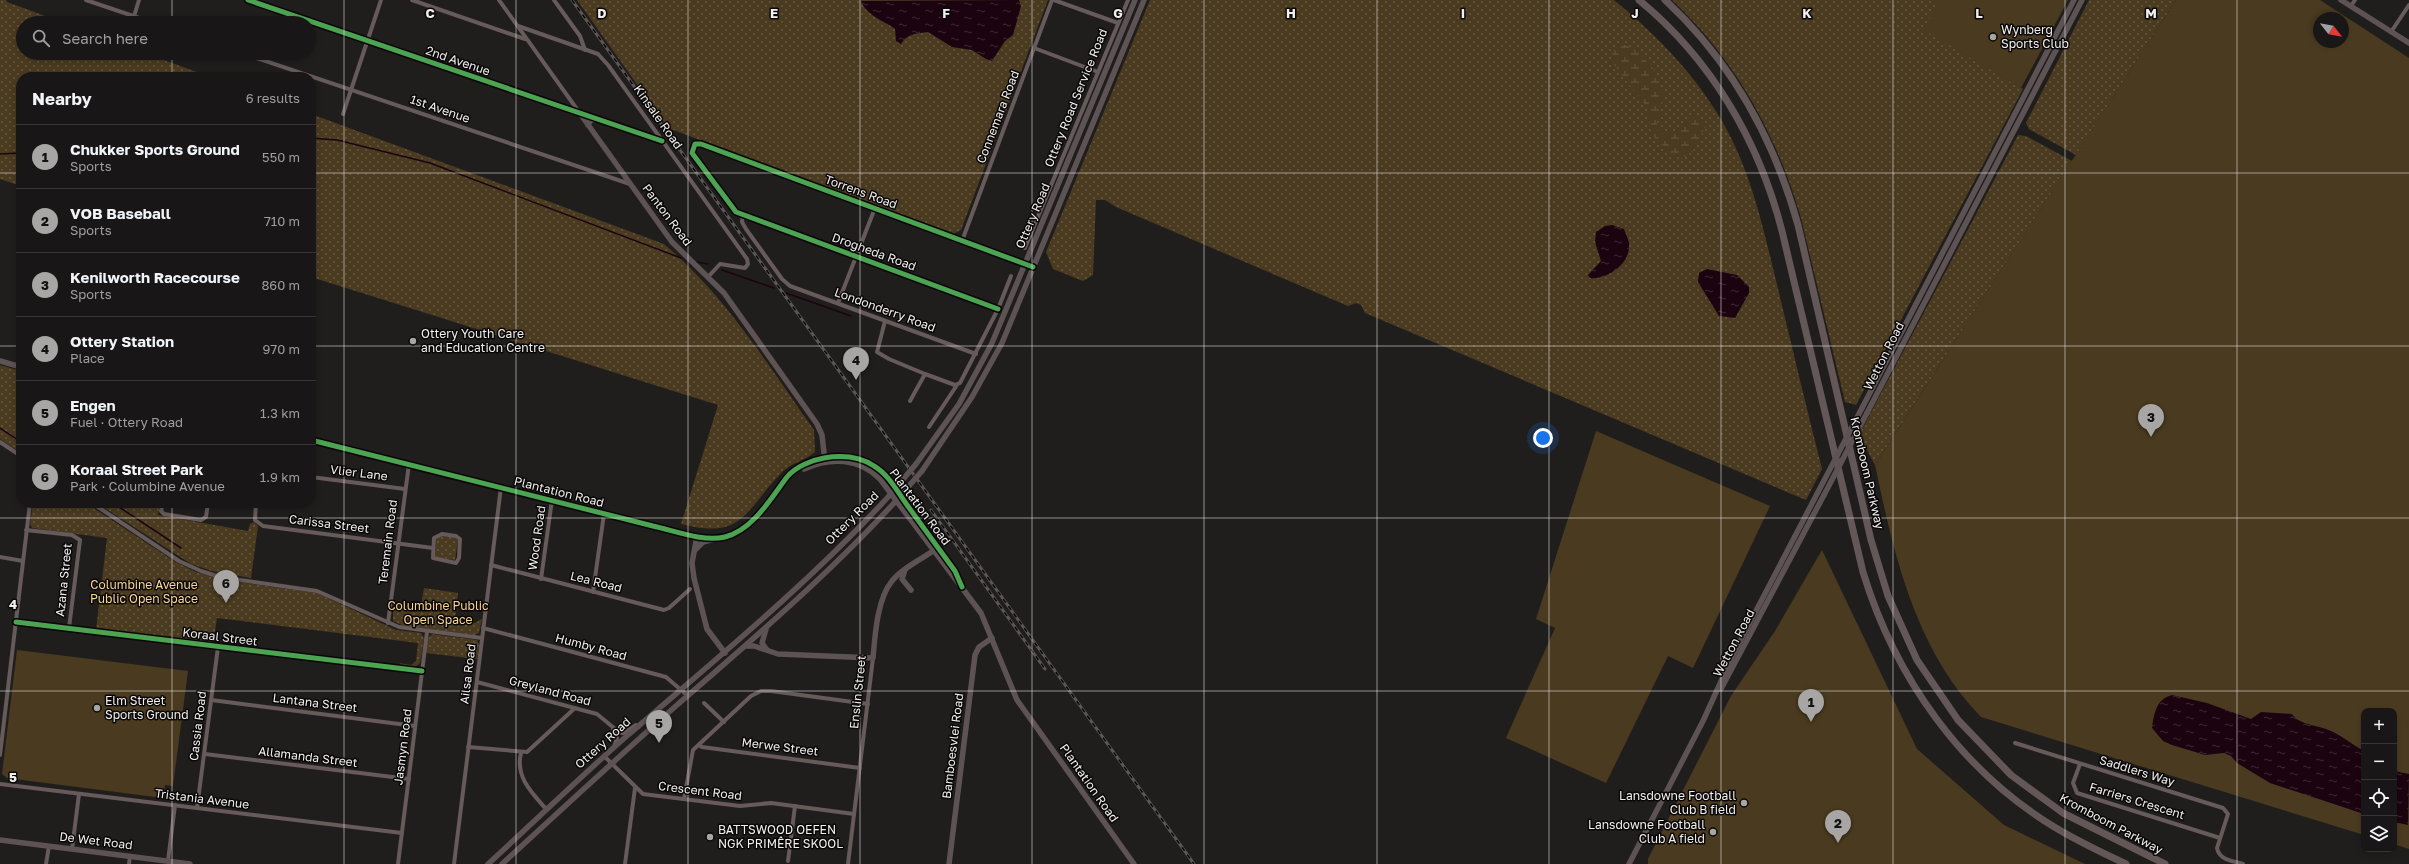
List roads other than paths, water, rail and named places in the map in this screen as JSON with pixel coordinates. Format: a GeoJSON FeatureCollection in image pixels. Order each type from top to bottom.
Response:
{"type":"FeatureCollection","features":[{"type":"Feature","properties":{"kind":"highway"},"geometry":{"type":"LineString","coordinates":[[1639,0],[1679,38],[1713,79],[1741,124],[1763,171],[1782,231],[1863,572],[1872,600],[1902,666],[1944,729],[2000,787],[2055,827],[2126,864]]}},
{"type":"Feature","properties":{"kind":"highway","name":"Kromboom Parkway"},"geometry":{"type":"LineString","coordinates":[[1665,0],[1700,37],[1737,85],[1766,137],[1784,178],[1798,225],[1871,540],[1888,596],[1917,660],[1958,720],[2011,775],[2063,813],[2165,864]]}},
{"type":"Feature","properties":{"kind":"main road","name":"2nd Avenue"},"geometry":{"type":"LineString","coordinates":[[248,0],[295,16]]}},
{"type":"Feature","properties":{"kind":"main road","name":"Ottery Road"},"geometry":{"type":"LineString","coordinates":[[488,864],[614,748],[725,653],[859,528],[916,464],[943,428],[975,377],[1002,322],[1135,0]]}},
{"type":"Feature","properties":{"kind":"main road","name":"Ottery Road"},"geometry":{"type":"LineString","coordinates":[[502,864],[688,696],[746,646],[894,503],[922,471],[952,429],[983,378],[1006,333],[1144,0]]}},
{"type":"Feature","properties":{"kind":"main road","name":"Wetton Road"},"geometry":{"type":"LineString","coordinates":[[1703,721],[1733,655],[2074,0]]}},
{"type":"Feature","properties":{"kind":"main road","name":"Wetton Road"},"geometry":{"type":"LineString","coordinates":[[1629,864],[1703,721],[1738,660],[2082,0]]}},
{"type":"Feature","properties":{"kind":"main road"},"geometry":{"type":"LineString","coordinates":[[2341,0],[2409,43]]}},
{"type":"Feature","properties":{"kind":"main road","name":"2nd Avenue"},"geometry":{"type":"LineString","coordinates":[[316,23],[579,112]]}},
{"type":"Feature","properties":{"kind":"main road","name":"Panton Road"},"geometry":{"type":"LineString","coordinates":[[579,112],[676,246],[724,293],[817,424],[826,460]]}},
{"type":"Feature","properties":{"kind":"main road"},"geometry":{"type":"LineString","coordinates":[[588,125],[590,121],[596,118]]}},
{"type":"Feature","properties":{"kind":"main road"},"geometry":{"type":"LineString","coordinates":[[0,361],[16,366]]}},
{"type":"Feature","properties":{"kind":"main road","name":"Plantation Road"},"geometry":{"type":"LineString","coordinates":[[316,441],[604,514],[697,536],[719,538],[736,532],[750,523],[793,472],[811,462],[850,457],[868,462],[878,468],[890,480],[936,549],[955,571],[962,587],[981,613],[1017,700],[1134,864]]}},
{"type":"Feature","properties":{"kind":"main road"},"geometry":{"type":"LineString","coordinates":[[811,462],[820,454],[823,445]]}},
{"type":"Feature","properties":{"kind":"main road","name":"Plantation Road"},"geometry":{"type":"LineString","coordinates":[[783,483],[800,470],[826,460]]}},
{"type":"Feature","properties":{"kind":"main road"},"geometry":{"type":"LineString","coordinates":[[697,536],[694,552],[694,578],[705,624],[709,634],[725,653]]}},
{"type":"Feature","properties":{"kind":"main road"},"geometry":{"type":"LineString","coordinates":[[694,552],[703,542],[719,538]]}},
{"type":"Feature","properties":{"kind":"main road","name":"Enslin Street"},"geometry":{"type":"LineString","coordinates":[[873,658],[877,625],[885,595],[892,581],[905,570],[936,549]]}},
{"type":"Feature","properties":{"kind":"main road"},"geometry":{"type":"LineString","coordinates":[[905,570],[902,579],[911,590]]}},
{"type":"Feature","properties":{"kind":"main road"},"geometry":{"type":"LineString","coordinates":[[767,626],[762,643],[768,652]]}},
{"type":"Feature","properties":{"kind":"main road","name":"Bamboesvlei Road"},"geometry":{"type":"LineString","coordinates":[[949,864],[976,655],[979,646],[992,638]]}},
{"type":"Feature","properties":{"kind":"main road"},"geometry":{"type":"LineString","coordinates":[[746,646],[754,646],[768,652],[778,654],[873,658]]}},
{"type":"Feature","properties":{"kind":"main road","name":"De Wet Road"},"geometry":{"type":"LineString","coordinates":[[0,840],[190,864]]}},
{"type":"Feature","properties":{"kind":"street"},"geometry":{"type":"LineString","coordinates":[[86,0],[134,16],[139,0]]}},
{"type":"Feature","properties":{"kind":"street"},"geometry":{"type":"LineString","coordinates":[[343,114],[381,0]]}},
{"type":"Feature","properties":{"kind":"street"},"geometry":{"type":"LineString","coordinates":[[412,0],[526,39]]}},
{"type":"Feature","properties":{"kind":"street","name":"Panton Road"},"geometry":{"type":"LineString","coordinates":[[498,0],[579,112]]}},
{"type":"Feature","properties":{"kind":"street"},"geometry":{"type":"LineString","coordinates":[[554,0],[580,36],[585,50]]}},
{"type":"Feature","properties":{"kind":"street"},"geometry":{"type":"LineString","coordinates":[[1053,0],[1118,24]]}},
{"type":"Feature","properties":{"kind":"street","name":"Connemara Road"},"geometry":{"type":"LineString","coordinates":[[962,241],[1053,0]]}},
{"type":"Feature","properties":{"kind":"street","name":"Ottery Road Service Road"},"geometry":{"type":"LineString","coordinates":[[1025,248],[1128,0]]}},
{"type":"Feature","properties":{"kind":"street"},"geometry":{"type":"LineString","coordinates":[[2351,6],[2355,0]]}},
{"type":"Feature","properties":{"kind":"street"},"geometry":{"type":"LineString","coordinates":[[2391,32],[2409,5]]}},
{"type":"Feature","properties":{"kind":"street","name":"Kinsale Road"},"geometry":{"type":"LineString","coordinates":[[518,26],[603,58],[745,257],[748,264],[742,269],[720,264],[708,277]]}},
{"type":"Feature","properties":{"kind":"street"},"geometry":{"type":"LineString","coordinates":[[1034,48],[1098,72]]}},
{"type":"Feature","properties":{"kind":"street","name":"1st Avenue"},"geometry":{"type":"LineString","coordinates":[[263,60],[298,72]]}},
{"type":"Feature","properties":{"kind":"street","name":"1st Avenue"},"geometry":{"type":"LineString","coordinates":[[316,78],[631,184]]}},
{"type":"Feature","properties":{"kind":"street","name":"2nd Avenue"},"geometry":{"type":"LineString","coordinates":[[579,112],[662,141]]}},
{"type":"Feature","properties":{"kind":"street","name":"Torrens Road"},"geometry":{"type":"LineString","coordinates":[[692,148],[695,144],[701,144],[1033,267]]}},
{"type":"Feature","properties":{"kind":"street","name":"Drogheda Road"},"geometry":{"type":"LineString","coordinates":[[692,148],[692,153],[729,206],[743,215],[998,309]]}},
{"type":"Feature","properties":{"kind":"street"},"geometry":{"type":"LineString","coordinates":[[838,304],[875,208]]}},
{"type":"Feature","properties":{"kind":"street","name":"Londonderry Road"},"geometry":{"type":"LineString","coordinates":[[743,215],[742,223],[786,284],[976,354]]}},
{"type":"Feature","properties":{"kind":"street"},"geometry":{"type":"LineString","coordinates":[[929,427],[957,385],[961,382],[998,309],[1011,276]]}},
{"type":"Feature","properties":{"kind":"street"},"geometry":{"type":"LineString","coordinates":[[885,321],[876,352],[889,360],[957,385]]}},
{"type":"Feature","properties":{"kind":"street"},"geometry":{"type":"LineString","coordinates":[[910,401],[925,374]]}},
{"type":"Feature","properties":{"kind":"street"},"geometry":{"type":"LineString","coordinates":[[0,442],[16,453]]}},
{"type":"Feature","properties":{"kind":"street","name":"Teremain Road"},"geometry":{"type":"LineString","coordinates":[[388,623],[409,464]]}},
{"type":"Feature","properties":{"kind":"street","name":"Vlier Lane"},"geometry":{"type":"LineString","coordinates":[[316,478],[405,488]]}},
{"type":"Feature","properties":{"kind":"street","name":"Ailsa Road"},"geometry":{"type":"LineString","coordinates":[[454,864],[501,487]]}},
{"type":"Feature","properties":{"kind":"street","name":"Wood Road"},"geometry":{"type":"LineString","coordinates":[[541,579],[552,500]]}},
{"type":"Feature","properties":{"kind":"street"},"geometry":{"type":"LineString","coordinates":[[0,755],[29,508]]}},
{"type":"Feature","properties":{"kind":"street"},"geometry":{"type":"LineString","coordinates":[[100,508],[179,561],[196,570],[220,577],[317,591],[388,623],[427,632],[482,638]]}},
{"type":"Feature","properties":{"kind":"street"},"geometry":{"type":"LineString","coordinates":[[161,508],[161,511],[164,514],[201,520],[206,517],[207,508]]}},
{"type":"Feature","properties":{"kind":"street","name":"Carissa Street"},"geometry":{"type":"LineString","coordinates":[[256,508],[255,517],[257,523],[269,527],[399,542],[433,548]]}},
{"type":"Feature","properties":{"kind":"street"},"geometry":{"type":"LineString","coordinates":[[593,592],[604,514]]}},
{"type":"Feature","properties":{"kind":"street","name":"Azana Street"},"geometry":{"type":"LineString","coordinates":[[26,530],[72,535],[80,540],[69,628]]}},
{"type":"Feature","properties":{"kind":"street"},"geometry":{"type":"LineString","coordinates":[[437,535],[456,536],[461,541],[459,558],[456,563],[434,559],[433,548],[434,538],[437,535]]}},
{"type":"Feature","properties":{"kind":"street"},"geometry":{"type":"LineString","coordinates":[[0,557],[23,561]]}},
{"type":"Feature","properties":{"kind":"street","name":"Lea Road"},"geometry":{"type":"LineString","coordinates":[[491,565],[664,610],[669,608],[690,589]]}},
{"type":"Feature","properties":{"kind":"street","name":"Koraal Street"},"geometry":{"type":"LineString","coordinates":[[16,622],[422,671]]}},
{"type":"Feature","properties":{"kind":"street","name":"Humby Road"},"geometry":{"type":"LineString","coordinates":[[483,628],[666,677],[683,689],[688,696]]}},
{"type":"Feature","properties":{"kind":"street","name":"Jasmyn Road"},"geometry":{"type":"LineString","coordinates":[[398,864],[427,632]]}},
{"type":"Feature","properties":{"kind":"street","name":"Cassia Road"},"geometry":{"type":"LineString","coordinates":[[197,808],[218,647]]}},
{"type":"Feature","properties":{"kind":"street","name":"Enslin Street"},"geometry":{"type":"LineString","coordinates":[[848,864],[873,658]]}},
{"type":"Feature","properties":{"kind":"street","name":"Greyland Road"},"geometry":{"type":"LineString","coordinates":[[477,682],[598,715],[612,729]]}},
{"type":"Feature","properties":{"kind":"street"},"geometry":{"type":"LineString","coordinates":[[684,799],[691,754],[698,745],[751,696],[761,691],[868,704]]}},
{"type":"Feature","properties":{"kind":"street","name":"Lantana Street"},"geometry":{"type":"LineString","coordinates":[[211,700],[415,726]]}},
{"type":"Feature","properties":{"kind":"street"},"geometry":{"type":"LineString","coordinates":[[704,703],[724,722]]}},
{"type":"Feature","properties":{"kind":"street"},"geometry":{"type":"LineString","coordinates":[[468,747],[521,753],[529,750],[575,708]]}},
{"type":"Feature","properties":{"kind":"street"},"geometry":{"type":"LineString","coordinates":[[612,729],[623,734],[646,720]]}},
{"type":"Feature","properties":{"kind":"street"},"geometry":{"type":"LineString","coordinates":[[612,729],[617,738],[614,748]]}},
{"type":"Feature","properties":{"kind":"street","name":"Saddlers Way"},"geometry":{"type":"LineString","coordinates":[[2014,743],[2223,808],[2228,814],[2220,838]]}},
{"type":"Feature","properties":{"kind":"street","name":"Merwe Street"},"geometry":{"type":"LineString","coordinates":[[698,745],[702,747],[860,768]]}},
{"type":"Feature","properties":{"kind":"street"},"geometry":{"type":"LineString","coordinates":[[521,753],[519,770],[529,790],[547,810]]}},
{"type":"Feature","properties":{"kind":"street","name":"Allamanda Street"},"geometry":{"type":"LineString","coordinates":[[205,754],[409,779]]}},
{"type":"Feature","properties":{"kind":"street","name":"Crescent Road"},"geometry":{"type":"LineString","coordinates":[[605,757],[635,788],[643,794],[740,806],[762,803],[854,814]]}},
{"type":"Feature","properties":{"kind":"street","name":"Farriers Crescent"},"geometry":{"type":"LineString","coordinates":[[2080,764],[2073,783],[2077,793],[2220,838]]}},
{"type":"Feature","properties":{"kind":"street","name":"Tristania Avenue"},"geometry":{"type":"LineString","coordinates":[[0,784],[402,833]]}},
{"type":"Feature","properties":{"kind":"street"},"geometry":{"type":"LineString","coordinates":[[625,864],[635,788]]}},
{"type":"Feature","properties":{"kind":"street"},"geometry":{"type":"LineString","coordinates":[[72,849],[79,794]]}},
{"type":"Feature","properties":{"kind":"street"},"geometry":{"type":"LineString","coordinates":[[168,861],[175,805]]}},
{"type":"Feature","properties":{"kind":"street"},"geometry":{"type":"LineString","coordinates":[[788,861],[795,806]]}},
{"type":"Feature","properties":{"kind":"street"},"geometry":{"type":"LineString","coordinates":[[2220,838],[2217,848],[2220,855],[2225,859],[2243,864]]}},
{"type":"Feature","properties":{"kind":"street"},"geometry":{"type":"LineString","coordinates":[[0,840],[0,845]]}},
{"type":"Feature","properties":{"kind":"street"},"geometry":{"type":"LineString","coordinates":[[46,864],[49,846]]}},
{"type":"Feature","properties":{"kind":"street"},"geometry":{"type":"LineString","coordinates":[[129,864],[130,856]]}},
{"type":"Feature","properties":{"kind":"water"},"geometry":{"type":"Polygon","coordinates":[[[1019,0],[1021,6],[1013,35],[1005,41],[992,61],[972,50],[952,47],[928,32],[909,36],[901,44],[896,41],[895,29],[871,14],[861,1],[1019,0]]]}},
{"type":"Feature","properties":{"kind":"water"},"geometry":{"type":"Polygon","coordinates":[[[1612,225],[1624,229],[1629,243],[1628,254],[1625,260],[1609,274],[1603,277],[1590,278],[1588,275],[1601,261],[1595,242],[1596,232],[1605,226],[1612,225]]]}},
{"type":"Feature","properties":{"kind":"water"},"geometry":{"type":"Polygon","coordinates":[[[1707,269],[1737,275],[1749,287],[1749,293],[1735,318],[1719,316],[1698,282],[1699,273],[1707,269]]]}},
{"type":"Feature","properties":{"kind":"water"},"geometry":{"type":"Polygon","coordinates":[[[2172,695],[2207,703],[2251,719],[2261,712],[2292,714],[2302,722],[2326,729],[2341,736],[2361,749],[2361,813],[2270,783],[2237,763],[2231,756],[2224,753],[2205,755],[2163,741],[2152,728],[2157,708],[2162,700],[2172,695]]]}},
{"type":"Feature","properties":{"kind":"water"},"geometry":{"type":"Polygon","coordinates":[[[2397,772],[2409,774],[2408,825],[2397,823],[2397,772]]]}},
{"type":"Feature","properties":{"kind":"waterway"},"geometry":{"type":"LineString","coordinates":[[316,138],[337,140],[430,163],[681,258]]}},
{"type":"Feature","properties":{"kind":"waterway"},"geometry":{"type":"LineString","coordinates":[[0,154],[16,153]]}},
{"type":"Feature","properties":{"kind":"waterway"},"geometry":{"type":"LineString","coordinates":[[697,262],[708,264]]}},
{"type":"Feature","properties":{"kind":"waterway"},"geometry":{"type":"LineString","coordinates":[[722,270],[774,288]]}},
{"type":"Feature","properties":{"kind":"waterway"},"geometry":{"type":"LineString","coordinates":[[786,293],[851,316]]}},
{"type":"Feature","properties":{"kind":"waterway"},"geometry":{"type":"LineString","coordinates":[[0,428],[16,439]]}},
{"type":"Feature","properties":{"kind":"waterway"},"geometry":{"type":"LineString","coordinates":[[121,508],[181,548]]}},
{"type":"Feature","properties":{"kind":"railway"},"geometry":{"type":"LineString","coordinates":[[572,0],[1194,864]]}},
{"type":"Feature","properties":{"kind":"railway"},"geometry":{"type":"LineString","coordinates":[[931,510],[1045,669]]}},
{"type":"Feature","properties":{"kind":"place","name":"Wynberg Sports Club"},"geometry":{"type":"Point","coordinates":[1993,37]}},
{"type":"Feature","properties":{"kind":"place","name":"Ottery Youth Care and Education Centre"},"geometry":{"type":"Point","coordinates":[413,341]}},
{"type":"Feature","properties":{"kind":"place","name":"Ottery Station"},"geometry":{"type":"Point","coordinates":[856,380]}},
{"type":"Feature","properties":{"kind":"place","name":"Kenilworth Racecourse"},"geometry":{"type":"Point","coordinates":[2151,437]}},
{"type":"Feature","properties":{"kind":"place","name":"Koraal Street Park"},"geometry":{"type":"Point","coordinates":[226,603]}},
{"type":"Feature","properties":{"kind":"place","name":"Elm Street Sports Ground"},"geometry":{"type":"Point","coordinates":[97,708]}},
{"type":"Feature","properties":{"kind":"place","name":"Chukker Sports Ground"},"geometry":{"type":"Point","coordinates":[1811,722]}},
{"type":"Feature","properties":{"kind":"place","name":"Engen"},"geometry":{"type":"Point","coordinates":[659,743]}},
{"type":"Feature","properties":{"kind":"place","name":"Lansdowne Football Club B field"},"geometry":{"type":"Point","coordinates":[1744,803]}},
{"type":"Feature","properties":{"kind":"place","name":"Lansdowne Football Club A field"},"geometry":{"type":"Point","coordinates":[1713,832]}},
{"type":"Feature","properties":{"kind":"place","name":"BATTSWOOD OEFEN NGK PRIMÊRE SKOOL"},"geometry":{"type":"Point","coordinates":[710,837]}},
{"type":"Feature","properties":{"kind":"place","name":"VOB Baseball"},"geometry":{"type":"Point","coordinates":[1838,843]}},
{"type":"Feature","properties":{"kind":"park label","name":"Columbine Avenue Public Open Space"},"geometry":{"type":"Point","coordinates":[144,592]}},
{"type":"Feature","properties":{"kind":"park label","name":"Columbine Public Open Space"},"geometry":{"type":"Point","coordinates":[438,613]}}]}
